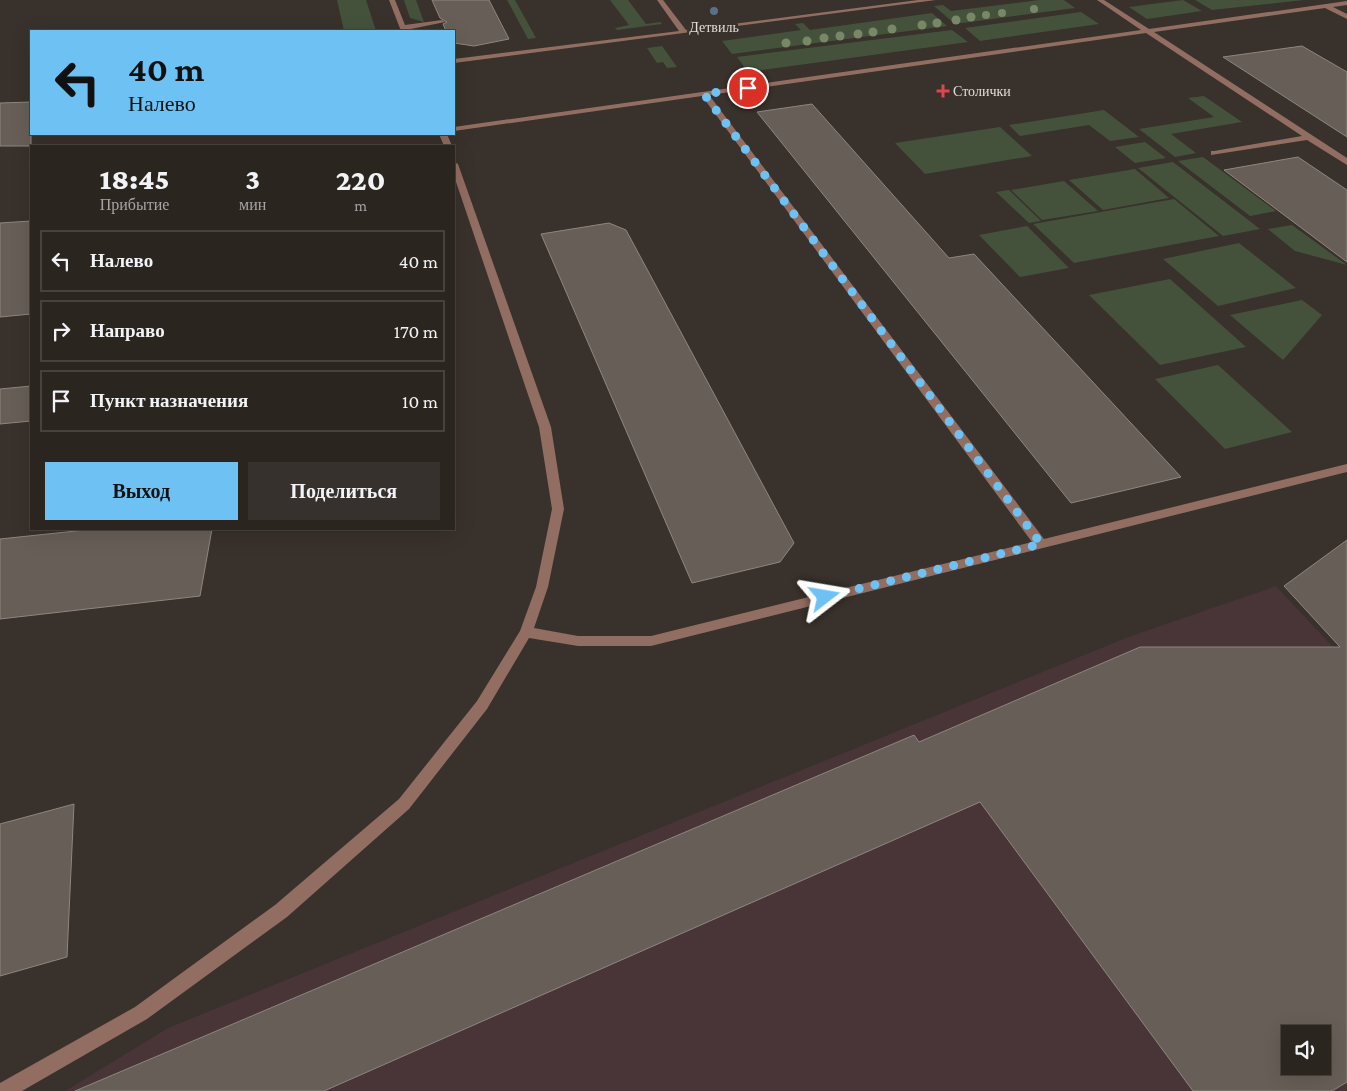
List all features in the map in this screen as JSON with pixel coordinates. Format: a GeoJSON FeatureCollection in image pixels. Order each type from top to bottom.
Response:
{"type":"FeatureCollection","features":[{"type":"Feature","properties":{"kind":"lane"},"geometry":{"type":"LineString","coordinates":[[392,0],[403,29],[442,22]]}},
{"type":"Feature","properties":{"kind":"lane"},"geometry":{"type":"LineString","coordinates":[[660,0],[684,32]]}},
{"type":"Feature","properties":{"kind":"lane"},"geometry":{"type":"LineString","coordinates":[[455,61],[933,0]]}},
{"type":"Feature","properties":{"kind":"lane"},"geometry":{"type":"LineString","coordinates":[[1100,0],[1347,162]]}},
{"type":"Feature","properties":{"kind":"lane"},"geometry":{"type":"LineString","coordinates":[[455,129],[1347,3]]}},
{"type":"Feature","properties":{"kind":"lane"},"geometry":{"type":"LineString","coordinates":[[1326,6],[1347,17]]}},
{"type":"Feature","properties":{"kind":"lane"},"geometry":{"type":"LineString","coordinates":[[704,94],[1041,544]]}},
{"type":"Feature","properties":{"kind":"lane"},"geometry":{"type":"LineString","coordinates":[[1214,153],[1309,137]]}},
{"type":"Feature","properties":{"kind":"lane"},"geometry":{"type":"LineString","coordinates":[[4,1091],[141,1013],[282,911],[404,804],[482,705],[526,632],[542,586],[558,509],[545,427],[455,167]]}},
{"type":"Feature","properties":{"kind":"lane"},"geometry":{"type":"LineString","coordinates":[[526,632],[578,641],[651,641],[1347,468]]}},
{"type":"Feature","properties":{"kind":"shaded area"},"geometry":{"type":"Polygon","coordinates":[[[1276,586],[1347,662],[1347,1091],[65,1091],[168,1028],[1131,636],[1276,586]]]}},
{"type":"Feature","properties":{"kind":"green space"},"geometry":{"type":"Polygon","coordinates":[[[337,0],[366,0],[376,30],[344,30],[337,0]]]}},
{"type":"Feature","properties":{"kind":"green space"},"geometry":{"type":"Polygon","coordinates":[[[404,0],[416,0],[424,22],[410,18],[404,0]]]}},
{"type":"Feature","properties":{"kind":"green space"},"geometry":{"type":"Polygon","coordinates":[[[507,0],[515,0],[536,38],[528,39],[507,0]]]}},
{"type":"Feature","properties":{"kind":"green space"},"geometry":{"type":"Polygon","coordinates":[[[610,0],[628,0],[646,24],[660,22],[662,24],[617,30],[615,28],[629,25],[610,0]]]}},
{"type":"Feature","properties":{"kind":"green space"},"geometry":{"type":"Polygon","coordinates":[[[1039,0],[1064,0],[1075,8],[955,24],[934,6],[943,5],[951,11],[1039,0]]]}},
{"type":"Feature","properties":{"kind":"green space"},"geometry":{"type":"Polygon","coordinates":[[[1183,0],[1202,11],[1147,19],[1129,7],[1183,0]]]}},
{"type":"Feature","properties":{"kind":"green space"},"geometry":{"type":"Polygon","coordinates":[[[1195,0],[1304,0],[1212,10],[1195,0]]]}},
{"type":"Feature","properties":{"kind":"green space"},"geometry":{"type":"Polygon","coordinates":[[[1081,12],[1099,24],[980,41],[965,28],[1081,12]]]}},
{"type":"Feature","properties":{"kind":"green space"},"geometry":{"type":"Polygon","coordinates":[[[932,13],[947,26],[732,54],[722,41],[801,30],[795,24],[803,23],[810,30],[932,13]]]}},
{"type":"Feature","properties":{"kind":"green space"},"geometry":{"type":"Polygon","coordinates":[[[952,30],[968,42],[748,72],[737,57],[952,30]]]}},
{"type":"Feature","properties":{"kind":"green space"},"geometry":{"type":"Polygon","coordinates":[[[662,46],[677,67],[667,68],[663,62],[657,63],[647,48],[662,46]]]}},
{"type":"Feature","properties":{"kind":"green space"},"geometry":{"type":"Polygon","coordinates":[[[1204,96],[1242,122],[1171,134],[1196,153],[1175,157],[1139,129],[1214,117],[1188,98],[1204,96]]]}},
{"type":"Feature","properties":{"kind":"green space"},"geometry":{"type":"Polygon","coordinates":[[[1104,110],[1139,137],[1110,141],[1089,125],[1020,136],[1009,125],[1104,110]]]}},
{"type":"Feature","properties":{"kind":"green space"},"geometry":{"type":"Polygon","coordinates":[[[1000,127],[1032,156],[925,174],[895,143],[1000,127]]]}},
{"type":"Feature","properties":{"kind":"green space"},"geometry":{"type":"Polygon","coordinates":[[[1145,142],[1166,158],[1135,163],[1115,147],[1145,142]]]}},
{"type":"Feature","properties":{"kind":"green space"},"geometry":{"type":"Polygon","coordinates":[[[1203,157],[1276,211],[1250,216],[1178,161],[1203,157]]]}},
{"type":"Feature","properties":{"kind":"green space"},"geometry":{"type":"Polygon","coordinates":[[[1173,162],[1260,229],[1223,236],[1138,168],[1173,162]]]}},
{"type":"Feature","properties":{"kind":"green space"},"geometry":{"type":"Polygon","coordinates":[[[1135,169],[1169,198],[1103,210],[1069,180],[1135,169]]]}},
{"type":"Feature","properties":{"kind":"green space"},"geometry":{"type":"Polygon","coordinates":[[[1064,181],[1098,211],[1042,220],[1011,190],[1064,181]]]}},
{"type":"Feature","properties":{"kind":"green space"},"geometry":{"type":"Polygon","coordinates":[[[1009,190],[1041,221],[1029,223],[996,192],[1009,190]]]}},
{"type":"Feature","properties":{"kind":"green space"},"geometry":{"type":"Polygon","coordinates":[[[1174,199],[1219,236],[1074,263],[1033,224],[1174,199]]]}},
{"type":"Feature","properties":{"kind":"green space"},"geometry":{"type":"Polygon","coordinates":[[[1292,225],[1347,265],[1295,251],[1268,229],[1292,225]]]}},
{"type":"Feature","properties":{"kind":"green space"},"geometry":{"type":"Polygon","coordinates":[[[1027,226],[1069,268],[1020,277],[979,235],[1027,226]]]}},
{"type":"Feature","properties":{"kind":"green space"},"geometry":{"type":"Polygon","coordinates":[[[1239,243],[1296,288],[1218,306],[1163,259],[1239,243]]]}},
{"type":"Feature","properties":{"kind":"green space"},"geometry":{"type":"Polygon","coordinates":[[[1170,279],[1246,347],[1160,365],[1089,295],[1170,279]]]}},
{"type":"Feature","properties":{"kind":"green space"},"geometry":{"type":"Polygon","coordinates":[[[1302,300],[1322,315],[1283,360],[1230,315],[1302,300]]]}},
{"type":"Feature","properties":{"kind":"green space"},"geometry":{"type":"Polygon","coordinates":[[[1218,365],[1292,432],[1225,449],[1155,379],[1218,365]]]}},
{"type":"Feature","properties":{"kind":"building"},"geometry":{"type":"Polygon","coordinates":[[[432,0],[489,0],[509,39],[474,46],[455,43],[455,30],[446,30],[443,24],[447,22],[440,18],[432,0]]]}},
{"type":"Feature","properties":{"kind":"building"},"geometry":{"type":"Polygon","coordinates":[[[1302,46],[1347,72],[1347,137],[1223,57],[1302,46]]]}},
{"type":"Feature","properties":{"kind":"building"},"geometry":{"type":"Polygon","coordinates":[[[30,102],[30,146],[0,146],[0,103],[30,102]]]}},
{"type":"Feature","properties":{"kind":"building"},"geometry":{"type":"Polygon","coordinates":[[[812,104],[949,258],[974,254],[1181,477],[1071,503],[757,112],[812,104]]]}},
{"type":"Feature","properties":{"kind":"building"},"geometry":{"type":"Polygon","coordinates":[[[1298,157],[1347,190],[1347,262],[1224,170],[1298,157]]]}},
{"type":"Feature","properties":{"kind":"building"},"geometry":{"type":"Polygon","coordinates":[[[30,221],[30,314],[0,317],[0,223],[30,221]]]}},
{"type":"Feature","properties":{"kind":"building"},"geometry":{"type":"Polygon","coordinates":[[[609,223],[626,230],[794,543],[780,562],[692,583],[541,234],[609,223]]]}},
{"type":"Feature","properties":{"kind":"building"},"geometry":{"type":"Polygon","coordinates":[[[30,386],[30,421],[0,424],[0,389],[30,386]]]}},
{"type":"Feature","properties":{"kind":"building"},"geometry":{"type":"Polygon","coordinates":[[[86,530],[212,530],[200,596],[0,619],[0,539],[86,530]]]}},
{"type":"Feature","properties":{"kind":"building"},"geometry":{"type":"Polygon","coordinates":[[[1347,540],[1347,1082],[1332,1091],[1193,1091],[980,802],[324,1091],[75,1091],[914,735],[919,742],[1140,647],[1340,647],[1284,586],[1347,540]]]}},
{"type":"Feature","properties":{"kind":"building"},"geometry":{"type":"Polygon","coordinates":[[[74,804],[67,957],[0,976],[0,824],[74,804]]]}},
{"type":"Feature","properties":{"kind":"place","name":"Детвиль"},"geometry":{"type":"Point","coordinates":[714,11]}},
{"type":"Feature","properties":{"kind":"place","name":"Столички"},"geometry":{"type":"Point","coordinates":[943,91]}},
{"type":"Feature","properties":{"kind":"route"},"geometry":{"type":"LineString","coordinates":[[748,88],[704,94],[1041,544],[825,597]]}}]}
